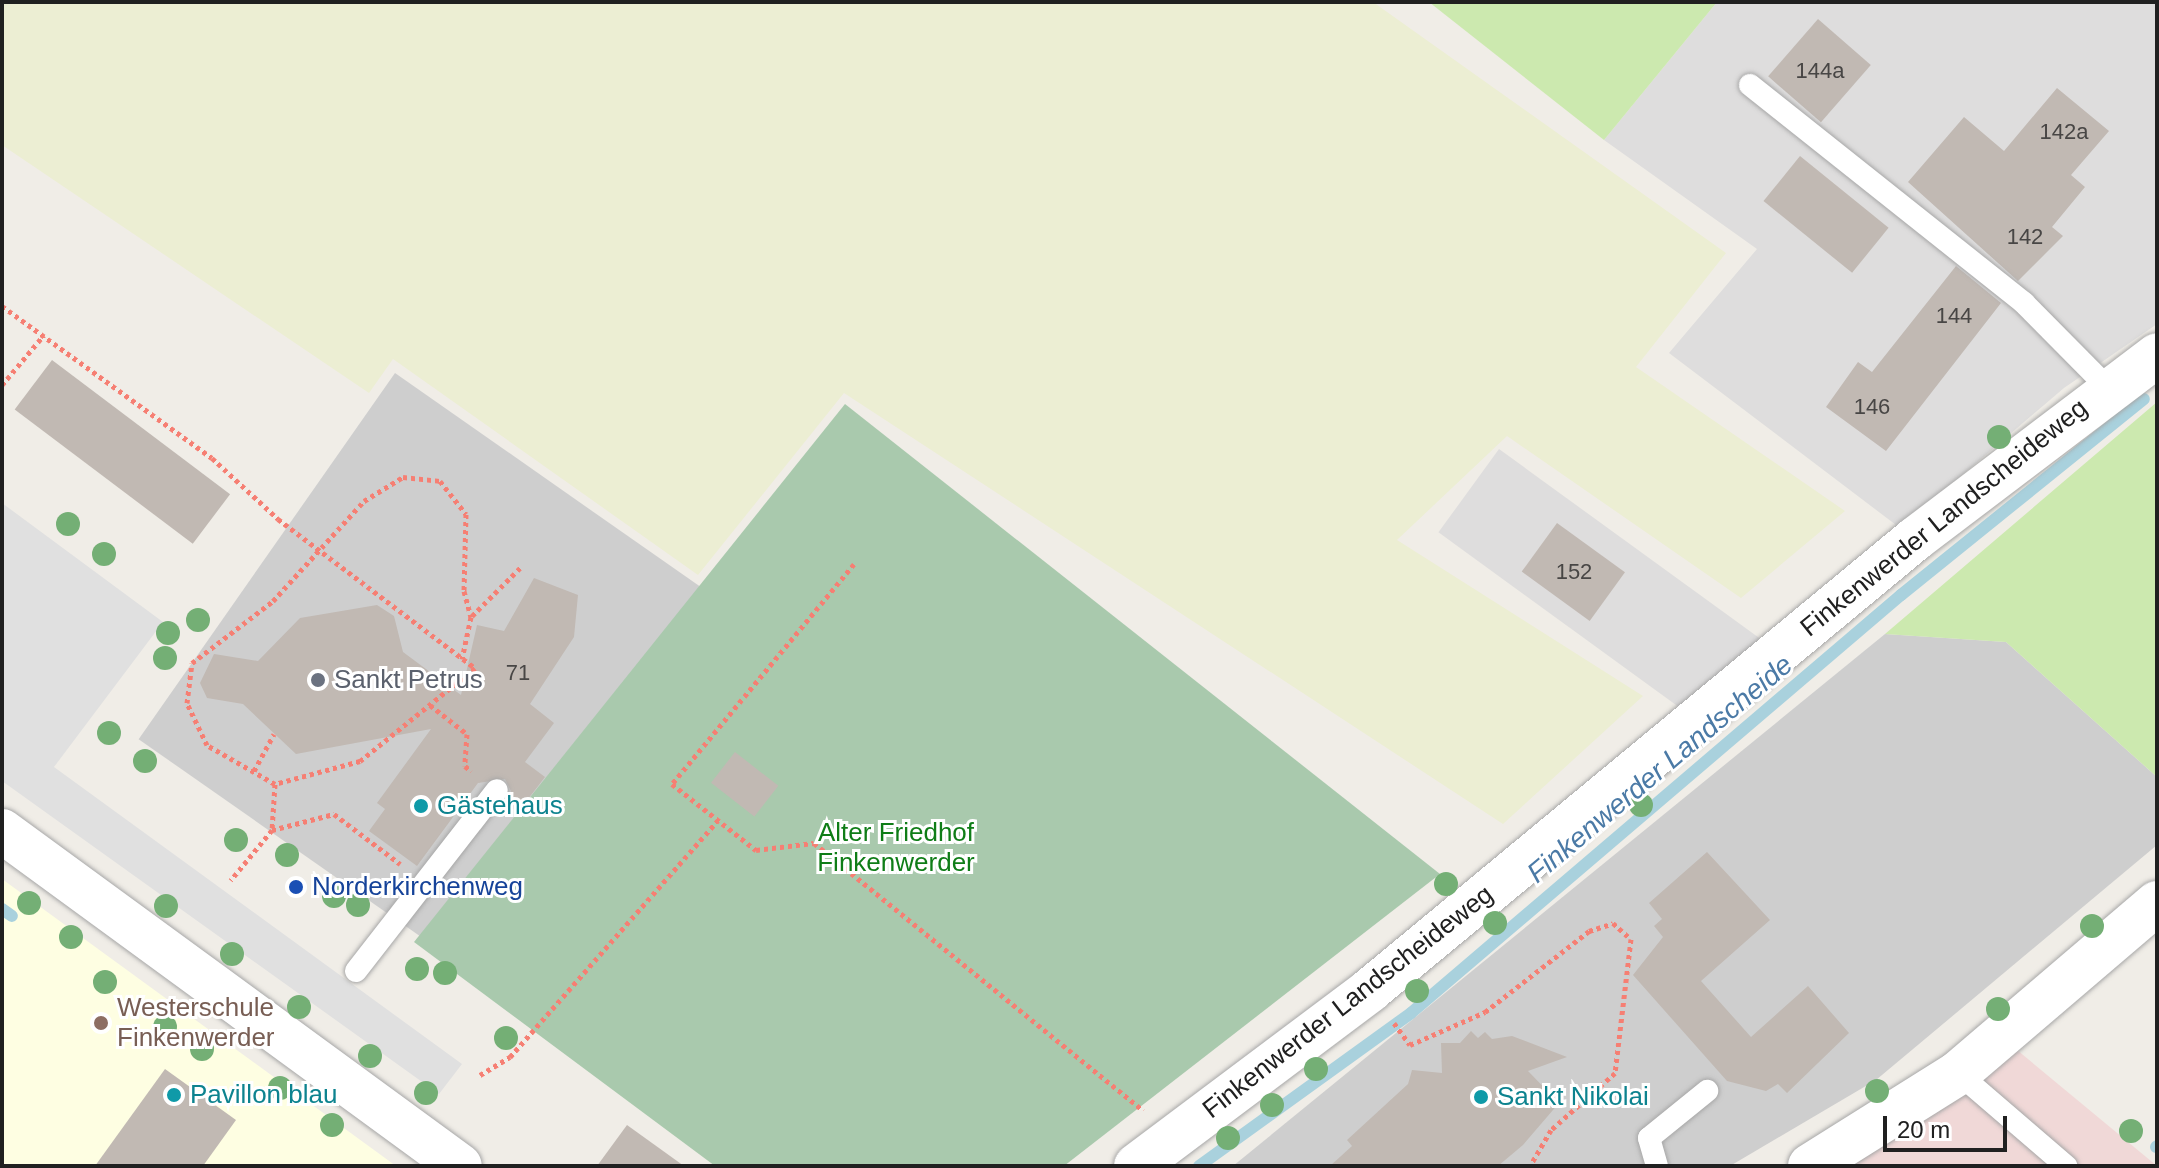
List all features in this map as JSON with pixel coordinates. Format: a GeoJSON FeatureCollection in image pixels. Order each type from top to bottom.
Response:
{"type":"FeatureCollection","features":[{"type":"Feature","properties":{"kind":"street","name":"Finkenwerder Landscheideweg"},"geometry":{"type":"LineString","coordinates":[[1136,1166],[1370,990],[2107,387],[2157,355]]}},
{"type":"Feature","properties":{"kind":"street"},"geometry":{"type":"LineString","coordinates":[[2,831],[460,1166]]}},
{"type":"Feature","properties":{"kind":"street"},"geometry":{"type":"LineString","coordinates":[[1810,1166],[1958,1073],[2157,903]]}},
{"type":"Feature","properties":{"kind":"lane"},"geometry":{"type":"LineString","coordinates":[[1750,85],[2024,303],[2107,387]]}},
{"type":"Feature","properties":{"kind":"lane"},"geometry":{"type":"LineString","coordinates":[[356,971],[497,790]]}},
{"type":"Feature","properties":{"kind":"lane"},"geometry":{"type":"LineString","coordinates":[[1958,1073],[2066,1166]]}},
{"type":"Feature","properties":{"kind":"lane"},"geometry":{"type":"LineString","coordinates":[[1657,1166],[1649,1138],[1707,1091]]}},
{"type":"Feature","properties":{"kind":"path"},"geometry":{"type":"LineString","coordinates":[[2,306],[222,466],[320,552],[462,659],[475,668],[360,761],[275,784],[207,745],[193,724],[185,683],[210,642],[273,601],[320,552],[384,485],[421,474],[440,481],[466,514],[464,591],[471,617],[462,659]]}},
{"type":"Feature","properties":{"kind":"path"},"geometry":{"type":"LineString","coordinates":[[2,385],[44,335]]}},
{"type":"Feature","properties":{"kind":"path"},"geometry":{"type":"LineString","coordinates":[[854,564],[672,784],[756,850],[814,843],[1175,1137]]}},
{"type":"Feature","properties":{"kind":"path"},"geometry":{"type":"LineString","coordinates":[[471,617],[522,566]]}},
{"type":"Feature","properties":{"kind":"path"},"geometry":{"type":"LineString","coordinates":[[430,705],[467,734],[465,766],[497,790]]}},
{"type":"Feature","properties":{"kind":"path"},"geometry":{"type":"LineString","coordinates":[[254,771],[274,734]]}},
{"type":"Feature","properties":{"kind":"path"},"geometry":{"type":"LineString","coordinates":[[231,880],[272,830],[275,784]]}},
{"type":"Feature","properties":{"kind":"path"},"geometry":{"type":"LineString","coordinates":[[272,830],[334,814],[426,883]]}},
{"type":"Feature","properties":{"kind":"path"},"geometry":{"type":"LineString","coordinates":[[480,1075],[510,1057],[718,820]]}},
{"type":"Feature","properties":{"kind":"path"},"geometry":{"type":"LineString","coordinates":[[1384,1011],[1410,1045],[1485,1012],[1589,931],[1613,923],[1631,939],[1615,1073],[1551,1130],[1530,1166]]}},
{"type":"Feature","properties":{"kind":"shaded area"},"geometry":{"type":"Polygon","coordinates":[[[2,2],[1373,2],[1726,253],[1636,367],[1845,511],[1741,598],[1507,436],[1397,540],[1643,696],[1503,824],[844,393],[698,575],[393,359],[369,393],[2,145],[2,2]]]}},
{"type":"Feature","properties":{"kind":"shaded area"},"geometry":{"type":"Polygon","coordinates":[[[1717,2],[2157,2],[2157,324],[2064,388],[1900,528],[1669,353],[1757,249],[1604,140],[1717,2]]]}},
{"type":"Feature","properties":{"kind":"shaded area"},"geometry":{"type":"Polygon","coordinates":[[[395,373],[700,586],[443,953],[139,739],[395,373]]]}},
{"type":"Feature","properties":{"kind":"shaded area"},"geometry":{"type":"Polygon","coordinates":[[[1499,449],[1763,641],[1702,724],[1438,532],[1499,449]]]}},
{"type":"Feature","properties":{"kind":"shaded area"},"geometry":{"type":"Polygon","coordinates":[[[2,503],[163,622],[54,767],[462,1064],[439,1094],[2,781],[2,503]]]}},
{"type":"Feature","properties":{"kind":"shaded area"},"geometry":{"type":"Polygon","coordinates":[[[1885,634],[2006,642],[2157,777],[2157,845],[1876,1080],[1730,1166],[1233,1166],[1885,634]]]}},
{"type":"Feature","properties":{"kind":"shaded area","name":"Westerschule Finkenwerder"},"geometry":{"type":"Polygon","coordinates":[[[2,879],[396,1166],[2,1166],[2,879]]]}},
{"type":"Feature","properties":{"kind":"shaded area"},"geometry":{"type":"Polygon","coordinates":[[[2011,1045],[2157,1166],[1844,1166],[2011,1045]]]}},
{"type":"Feature","properties":{"kind":"green space"},"geometry":{"type":"Polygon","coordinates":[[[1429,2],[1717,2],[1604,140],[1429,2]]]}},
{"type":"Feature","properties":{"kind":"green space"},"geometry":{"type":"Polygon","coordinates":[[[2157,402],[2157,777],[2006,642],[1885,634],[2157,402]]]}},
{"type":"Feature","properties":{"kind":"green space","name":"Alter Friedhof Finkenwerder"},"geometry":{"type":"Polygon","coordinates":[[[845,404],[1440,874],[1064,1166],[715,1166],[414,942],[845,404]]]}},
{"type":"Feature","properties":{"kind":"building"},"geometry":{"type":"Polygon","coordinates":[[[1818,19],[1871,65],[1821,122],[1768,76],[1818,19]]]}},
{"type":"Feature","properties":{"kind":"building"},"geometry":{"type":"Polygon","coordinates":[[[2057,88],[2109,131],[2071,175],[2085,187],[2052,227],[2063,236],[2018,281],[1908,182],[1964,117],[2004,151],[2057,88]]]}},
{"type":"Feature","properties":{"kind":"building"},"geometry":{"type":"Polygon","coordinates":[[[1800,156],[1889,228],[1852,273],[1763,201],[1800,156]]]}},
{"type":"Feature","properties":{"kind":"building"},"geometry":{"type":"Polygon","coordinates":[[[1956,266],[2001,303],[1886,451],[1826,407],[1858,362],[1872,372],[1956,266]]]}},
{"type":"Feature","properties":{"kind":"building"},"geometry":{"type":"Polygon","coordinates":[[[52,360],[230,494],[193,544],[15,410],[52,360]]]}},
{"type":"Feature","properties":{"kind":"building"},"geometry":{"type":"Polygon","coordinates":[[[1557,523],[1625,572],[1590,621],[1522,572],[1557,523]]]}},
{"type":"Feature","properties":{"kind":"building"},"geometry":{"type":"Polygon","coordinates":[[[534,578],[578,595],[574,637],[530,704],[554,723],[525,762],[545,777],[518,812],[505,803],[511,791],[505,779],[478,783],[417,866],[369,831],[385,809],[377,803],[431,729],[296,754],[243,704],[207,698],[200,683],[214,654],[258,661],[300,618],[377,605],[394,616],[403,652],[461,695],[477,625],[504,631],[534,578]]]}},
{"type":"Feature","properties":{"kind":"building"},"geometry":{"type":"Polygon","coordinates":[[[735,752],[778,786],[754,817],[711,783],[735,752]]]}},
{"type":"Feature","properties":{"kind":"building"},"geometry":{"type":"Polygon","coordinates":[[[1707,852],[1770,920],[1701,981],[1751,1037],[1808,986],[1849,1033],[1787,1093],[1778,1084],[1766,1091],[1727,1081],[1633,975],[1663,937],[1654,926],[1662,919],[1649,903],[1707,852]]]}},
{"type":"Feature","properties":{"kind":"building","name":"Sankt Nikolai"},"geometry":{"type":"Polygon","coordinates":[[[1471,1031],[1478,1038],[1485,1032],[1492,1039],[1512,1036],[1567,1057],[1528,1071],[1559,1103],[1523,1145],[1498,1166],[1330,1166],[1352,1146],[1347,1140],[1408,1084],[1412,1070],[1442,1073],[1441,1043],[1460,1043],[1471,1031]]]}},
{"type":"Feature","properties":{"kind":"building","name":"Pavillon blau"},"geometry":{"type":"Polygon","coordinates":[[[165,1069],[236,1120],[203,1166],[95,1166],[165,1069]]]}},
{"type":"Feature","properties":{"kind":"building"},"geometry":{"type":"Polygon","coordinates":[[[627,1125],[684,1166],[597,1166],[627,1125]]]}},
{"type":"Feature","properties":{"kind":"waterway","name":"Finkenwerder Landscheide"},"geometry":{"type":"LineString","coordinates":[[1199,1166],[1411,1013],[1901,595],[2144,399]]}},
{"type":"Feature","properties":{"kind":"waterway"},"geometry":{"type":"LineString","coordinates":[[2,909],[12,916]]}},
{"type":"Feature","properties":{"kind":"place","name":"Sankt Petrus"},"geometry":{"type":"Point","coordinates":[318,680]}},
{"type":"Feature","properties":{"kind":"place","name":"Gästehaus"},"geometry":{"type":"Point","coordinates":[421,806]}},
{"type":"Feature","properties":{"kind":"place","name":"Norderkirchenweg"},"geometry":{"type":"Point","coordinates":[296,887]}},
{"type":"Feature","properties":{"kind":"place","name":"Westerschule Finkenwerder"},"geometry":{"type":"Point","coordinates":[101,1023]}},
{"type":"Feature","properties":{"kind":"place","name":"Pavillon blau"},"geometry":{"type":"Point","coordinates":[174,1095]}},
{"type":"Feature","properties":{"kind":"place","name":"Sankt Nikolai"},"geometry":{"type":"Point","coordinates":[1481,1097]}}]}
